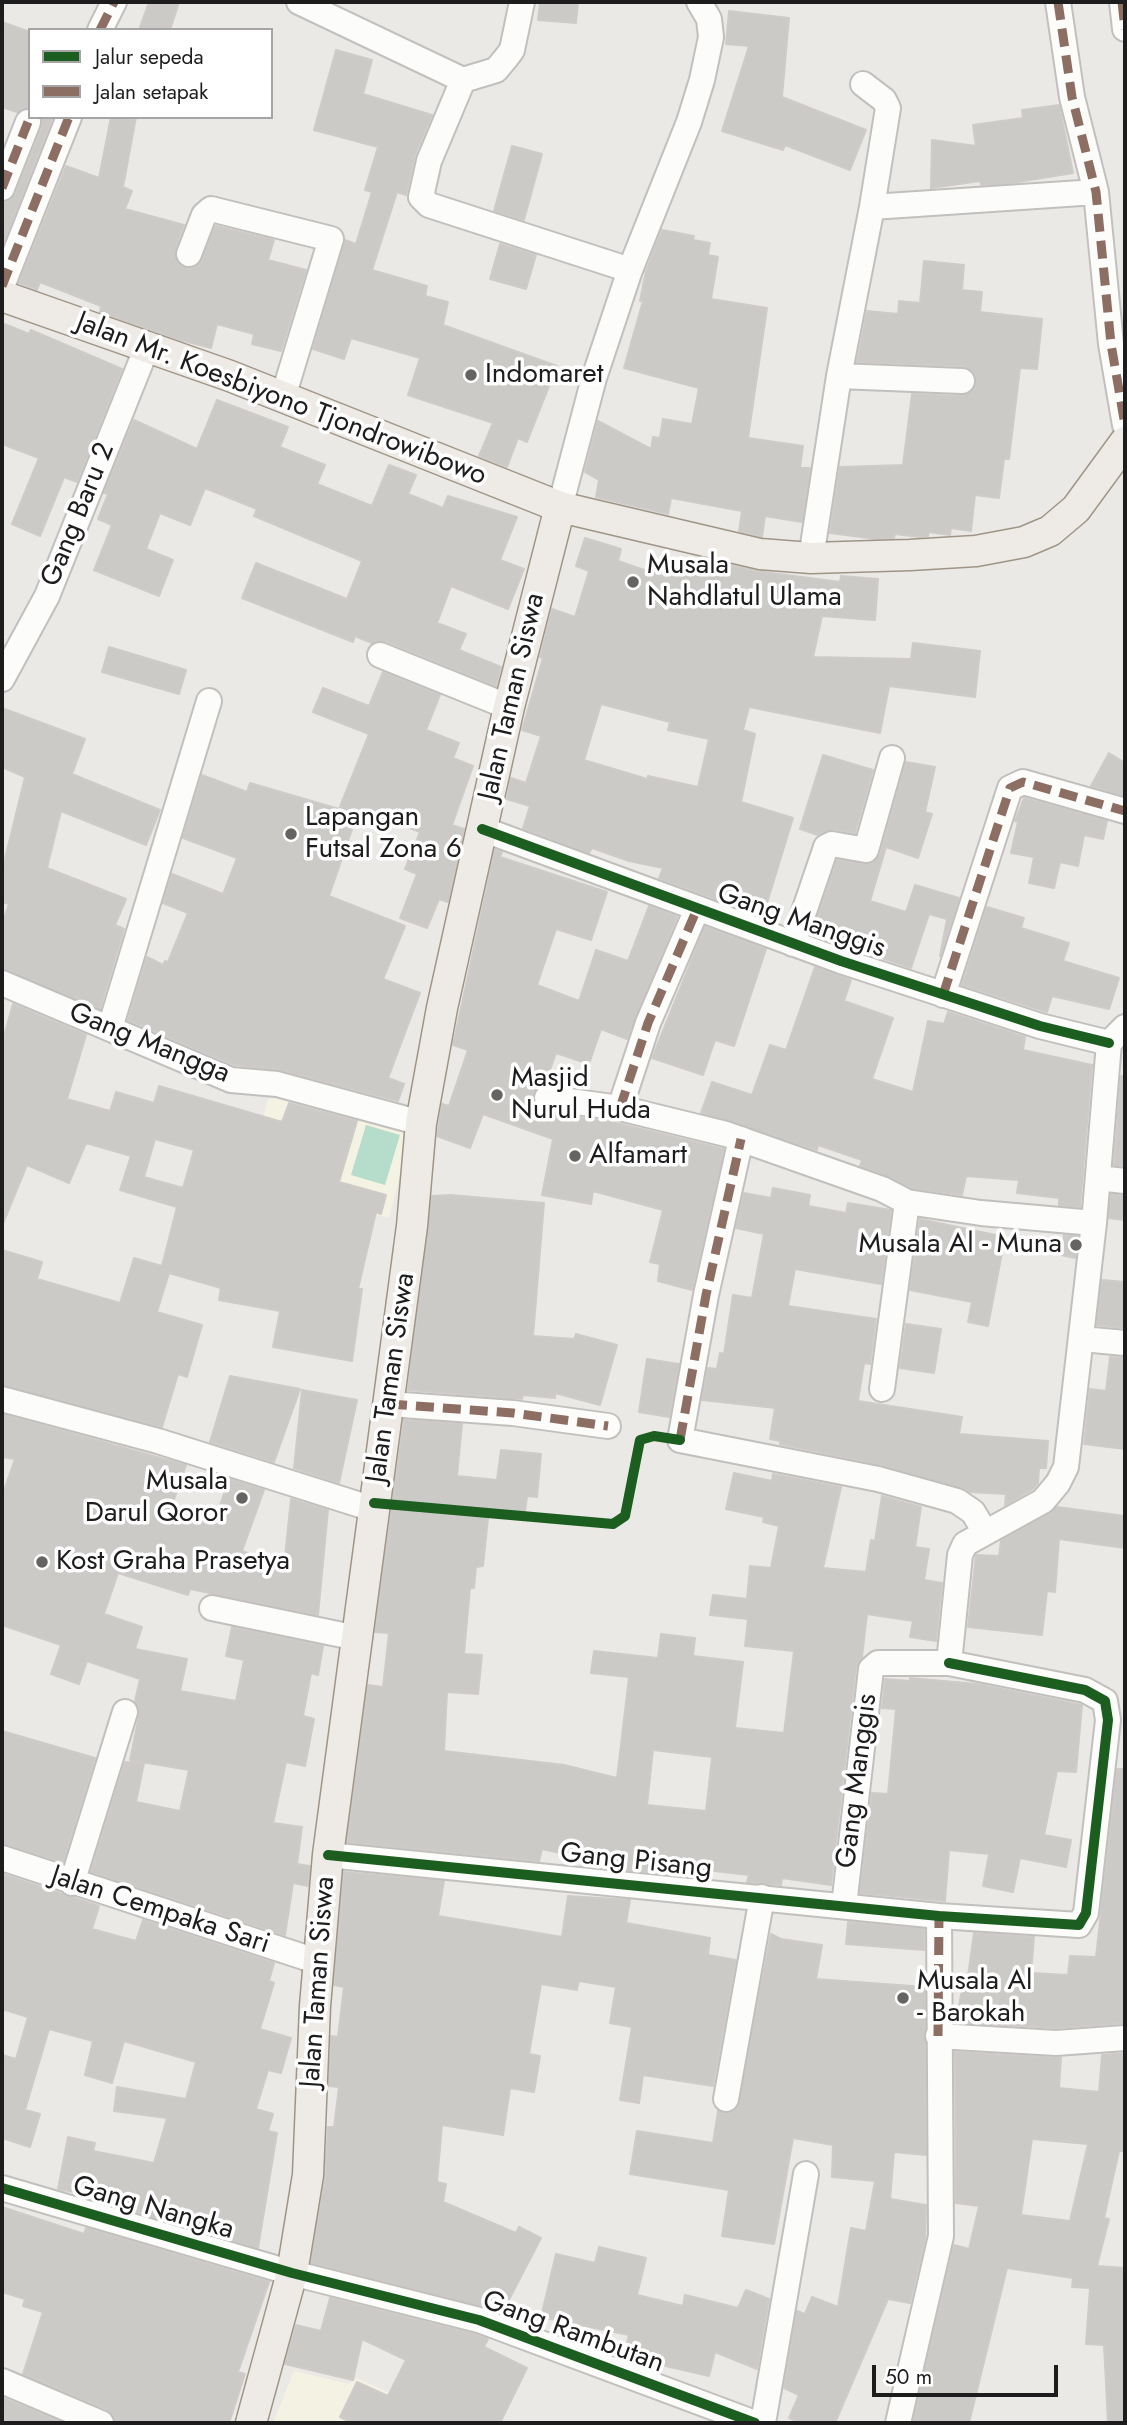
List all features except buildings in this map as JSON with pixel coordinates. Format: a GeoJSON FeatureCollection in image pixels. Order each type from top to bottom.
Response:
{"type":"FeatureCollection","features":[{"type":"Feature","properties":{"kind":"main road","name":"Jalan Mr. Koesbiyono Tjondrowibowo"},"geometry":{"type":"LineString","coordinates":[[2,296],[283,397],[560,507],[761,554],[811,558],[976,551],[1024,542],[1050,531],[1076,509],[1124,442]]}},
{"type":"Feature","properties":{"kind":"main road","name":"Jalan Taman Siswa"},"geometry":{"type":"LineString","coordinates":[[251,2423],[292,2273],[308,2175],[319,1962],[328,1855],[412,1226],[421,1123],[442,1008],[509,707],[560,507]]}},
{"type":"Feature","properties":{"kind":"street"},"geometry":{"type":"LineString","coordinates":[[101,28],[114,2]]}},
{"type":"Feature","properties":{"kind":"street"},"geometry":{"type":"LineString","coordinates":[[299,2],[463,80],[496,70],[506,58],[512,50],[522,2]]}},
{"type":"Feature","properties":{"kind":"street"},"geometry":{"type":"LineString","coordinates":[[560,507],[594,378],[630,270],[689,122],[702,80],[711,37],[709,19],[699,2]]}},
{"type":"Feature","properties":{"kind":"street"},"geometry":{"type":"LineString","coordinates":[[1058,2],[1072,97],[1096,192],[1124,442]]}},
{"type":"Feature","properties":{"kind":"street"},"geometry":{"type":"LineString","coordinates":[[1122,2],[1125,29]]}},
{"type":"Feature","properties":{"kind":"street"},"geometry":{"type":"LineString","coordinates":[[463,80],[429,161],[421,197],[429,205],[630,270]]}},
{"type":"Feature","properties":{"kind":"street"},"geometry":{"type":"LineString","coordinates":[[811,558],[839,376],[888,108],[884,100],[863,84]]}},
{"type":"Feature","properties":{"kind":"street"},"geometry":{"type":"LineString","coordinates":[[2,286],[68,119]]}},
{"type":"Feature","properties":{"kind":"street"},"geometry":{"type":"LineString","coordinates":[[2,188],[28,122]]}},
{"type":"Feature","properties":{"kind":"street"},"geometry":{"type":"LineString","coordinates":[[872,207],[1096,192]]}},
{"type":"Feature","properties":{"kind":"street"},"geometry":{"type":"LineString","coordinates":[[189,254],[204,215],[211,209],[331,239],[283,397]]}},
{"type":"Feature","properties":{"kind":"street","name":"Gang Baru 2"},"geometry":{"type":"LineString","coordinates":[[2,679],[47,596],[147,347]]}},
{"type":"Feature","properties":{"kind":"street"},"geometry":{"type":"LineString","coordinates":[[839,376],[962,381]]}},
{"type":"Feature","properties":{"kind":"street"},"geometry":{"type":"LineString","coordinates":[[380,655],[509,707]]}},
{"type":"Feature","properties":{"kind":"street"},"geometry":{"type":"LineString","coordinates":[[110,1028],[209,701]]}},
{"type":"Feature","properties":{"kind":"street"},"geometry":{"type":"LineString","coordinates":[[793,944],[826,847],[832,844],[866,850],[892,758]]}},
{"type":"Feature","properties":{"kind":"street"},"geometry":{"type":"LineString","coordinates":[[943,995],[1010,788],[1023,782],[1125,811]]}},
{"type":"Feature","properties":{"kind":"street","name":"Gang Manggis"},"geometry":{"type":"LineString","coordinates":[[482,829],[793,944],[943,995],[1040,1026],[1117,1035],[1098,1178],[1066,1467],[1058,1483],[1043,1501],[965,1544],[960,1555],[949,1662],[878,1663],[872,1670],[844,1906]]}},
{"type":"Feature","properties":{"kind":"street"},"geometry":{"type":"LineString","coordinates":[[620,1108],[648,1023],[698,909]]}},
{"type":"Feature","properties":{"kind":"street","name":"Gang Mangga"},"geometry":{"type":"LineString","coordinates":[[2,982],[231,1080],[277,1084],[421,1123]]}},
{"type":"Feature","properties":{"kind":"street"},"geometry":{"type":"LineString","coordinates":[[547,1098],[620,1108],[741,1139],[882,1189],[907,1202],[981,1213],[1094,1223]]}},
{"type":"Feature","properties":{"kind":"street"},"geometry":{"type":"LineString","coordinates":[[741,1139],[706,1295],[680,1440],[878,1479],[957,1501],[973,1512],[985,1532]]}},
{"type":"Feature","properties":{"kind":"street"},"geometry":{"type":"LineString","coordinates":[[1098,1178],[1125,1181]]}},
{"type":"Feature","properties":{"kind":"street"},"geometry":{"type":"LineString","coordinates":[[882,1389],[907,1202]]}},
{"type":"Feature","properties":{"kind":"street"},"geometry":{"type":"LineString","coordinates":[[1082,1339],[1125,1343]]}},
{"type":"Feature","properties":{"kind":"street"},"geometry":{"type":"LineString","coordinates":[[2,1399],[158,1441],[373,1509]]}},
{"type":"Feature","properties":{"kind":"street"},"geometry":{"type":"LineString","coordinates":[[389,1404],[513,1413],[608,1426]]}},
{"type":"Feature","properties":{"kind":"street"},"geometry":{"type":"LineString","coordinates":[[212,1608],[357,1637]]}},
{"type":"Feature","properties":{"kind":"street"},"geometry":{"type":"LineString","coordinates":[[949,1662],[1085,1690],[1105,1701],[1116,1721]]}},
{"type":"Feature","properties":{"kind":"street"},"geometry":{"type":"LineString","coordinates":[[72,1883],[125,1712]]}},
{"type":"Feature","properties":{"kind":"street","name":"Gang Pisang"},"geometry":{"type":"LineString","coordinates":[[328,1855],[939,1916],[1079,1925],[1086,1913],[1116,1721]]}},
{"type":"Feature","properties":{"kind":"street","name":"Jalan Cempaka Sari"},"geometry":{"type":"LineString","coordinates":[[2,1858],[319,1962]]}},
{"type":"Feature","properties":{"kind":"street"},"geometry":{"type":"LineString","coordinates":[[726,2099],[762,1897]]}},
{"type":"Feature","properties":{"kind":"street"},"geometry":{"type":"LineString","coordinates":[[898,2423],[941,2236],[939,1916]]}},
{"type":"Feature","properties":{"kind":"street"},"geometry":{"type":"LineString","coordinates":[[938,2036],[1056,2043],[1125,2038]]}},
{"type":"Feature","properties":{"kind":"street"},"geometry":{"type":"LineString","coordinates":[[763,2423],[806,2174]]}},
{"type":"Feature","properties":{"kind":"street","name":"Gang Nangka"},"geometry":{"type":"LineString","coordinates":[[2,2188],[292,2273]]}},
{"type":"Feature","properties":{"kind":"street","name":"Gang Rambutan"},"geometry":{"type":"LineString","coordinates":[[292,2273],[479,2320],[755,2423]]}},
{"type":"Feature","properties":{"kind":"street"},"geometry":{"type":"LineString","coordinates":[[2,2381],[101,2423]]}},
{"type":"Feature","properties":{"kind":"shaded area"},"geometry":{"type":"Polygon","coordinates":[[[307,1096],[413,1127],[389,1218],[246,1180],[268,1099],[307,1096]]]}},
{"type":"Feature","properties":{"kind":"shaded area"},"geometry":{"type":"Polygon","coordinates":[[[294,2371],[349,2384],[357,2378],[453,2423],[273,2423],[294,2371]]]}},
{"type":"Feature","properties":{"kind":"green space"},"geometry":{"type":"Polygon","coordinates":[[[366,1125],[400,1135],[385,1185],[351,1175],[366,1125]]]}},
{"type":"Feature","properties":{"kind":"marked path"},"geometry":{"type":"LineString","coordinates":[[101,28],[114,2]]}},
{"type":"Feature","properties":{"kind":"marked path"},"geometry":{"type":"LineString","coordinates":[[1058,2],[1072,97],[1096,192],[1111,344],[1125,425]]}},
{"type":"Feature","properties":{"kind":"marked path"},"geometry":{"type":"LineString","coordinates":[[1122,2],[1125,29]]}},
{"type":"Feature","properties":{"kind":"marked path"},"geometry":{"type":"LineString","coordinates":[[2,286],[68,119]]}},
{"type":"Feature","properties":{"kind":"marked path"},"geometry":{"type":"LineString","coordinates":[[2,188],[28,122]]}},
{"type":"Feature","properties":{"kind":"marked path"},"geometry":{"type":"LineString","coordinates":[[943,995],[1010,788],[1023,782],[1125,811]]}},
{"type":"Feature","properties":{"kind":"marked path"},"geometry":{"type":"LineString","coordinates":[[620,1108],[648,1023],[697,909]]}},
{"type":"Feature","properties":{"kind":"marked path"},"geometry":{"type":"LineString","coordinates":[[680,1440],[706,1295],[741,1139]]}},
{"type":"Feature","properties":{"kind":"marked path"},"geometry":{"type":"LineString","coordinates":[[389,1404],[513,1413],[608,1426]]}},
{"type":"Feature","properties":{"kind":"marked path"},"geometry":{"type":"LineString","coordinates":[[938,2036],[939,1916],[944,1917]]}},
{"type":"Feature","properties":{"kind":"cycle path"},"geometry":{"type":"LineString","coordinates":[[482,829],[841,961],[1040,1026],[1109,1043]]}},
{"type":"Feature","properties":{"kind":"cycle path"},"geometry":{"type":"LineString","coordinates":[[374,1503],[613,1524],[625,1516],[640,1440],[654,1436],[680,1440]]}},
{"type":"Feature","properties":{"kind":"cycle path"},"geometry":{"type":"LineString","coordinates":[[328,1855],[939,1916],[1079,1925],[1086,1913],[1108,1720],[1105,1701],[1085,1690],[949,1663]]}},
{"type":"Feature","properties":{"kind":"cycle path"},"geometry":{"type":"LineString","coordinates":[[2,2188],[292,2273],[479,2320],[755,2423]]}},
{"type":"Feature","properties":{"kind":"place","name":"Indomaret"},"geometry":{"type":"Point","coordinates":[471,375]}},
{"type":"Feature","properties":{"kind":"place","name":"Musala Nahdlatul Ulama"},"geometry":{"type":"Point","coordinates":[633,582]}},
{"type":"Feature","properties":{"kind":"place","name":"Lapangan Futsal Zona 6"},"geometry":{"type":"Point","coordinates":[291,834]}},
{"type":"Feature","properties":{"kind":"place","name":"Masjid Nurul Huda"},"geometry":{"type":"Point","coordinates":[497,1095]}},
{"type":"Feature","properties":{"kind":"place","name":"Alfamart"},"geometry":{"type":"Point","coordinates":[575,1156]}},
{"type":"Feature","properties":{"kind":"place","name":"Musala Al - Muna"},"geometry":{"type":"Point","coordinates":[1076,1245]}},
{"type":"Feature","properties":{"kind":"place","name":"Musala Darul Qoror"},"geometry":{"type":"Point","coordinates":[242,1498]}},
{"type":"Feature","properties":{"kind":"place","name":"Kost Graha Prasetya"},"geometry":{"type":"Point","coordinates":[42,1562]}},
{"type":"Feature","properties":{"kind":"place","name":"Musala Al - Barokah"},"geometry":{"type":"Point","coordinates":[903,1998]}}]}
